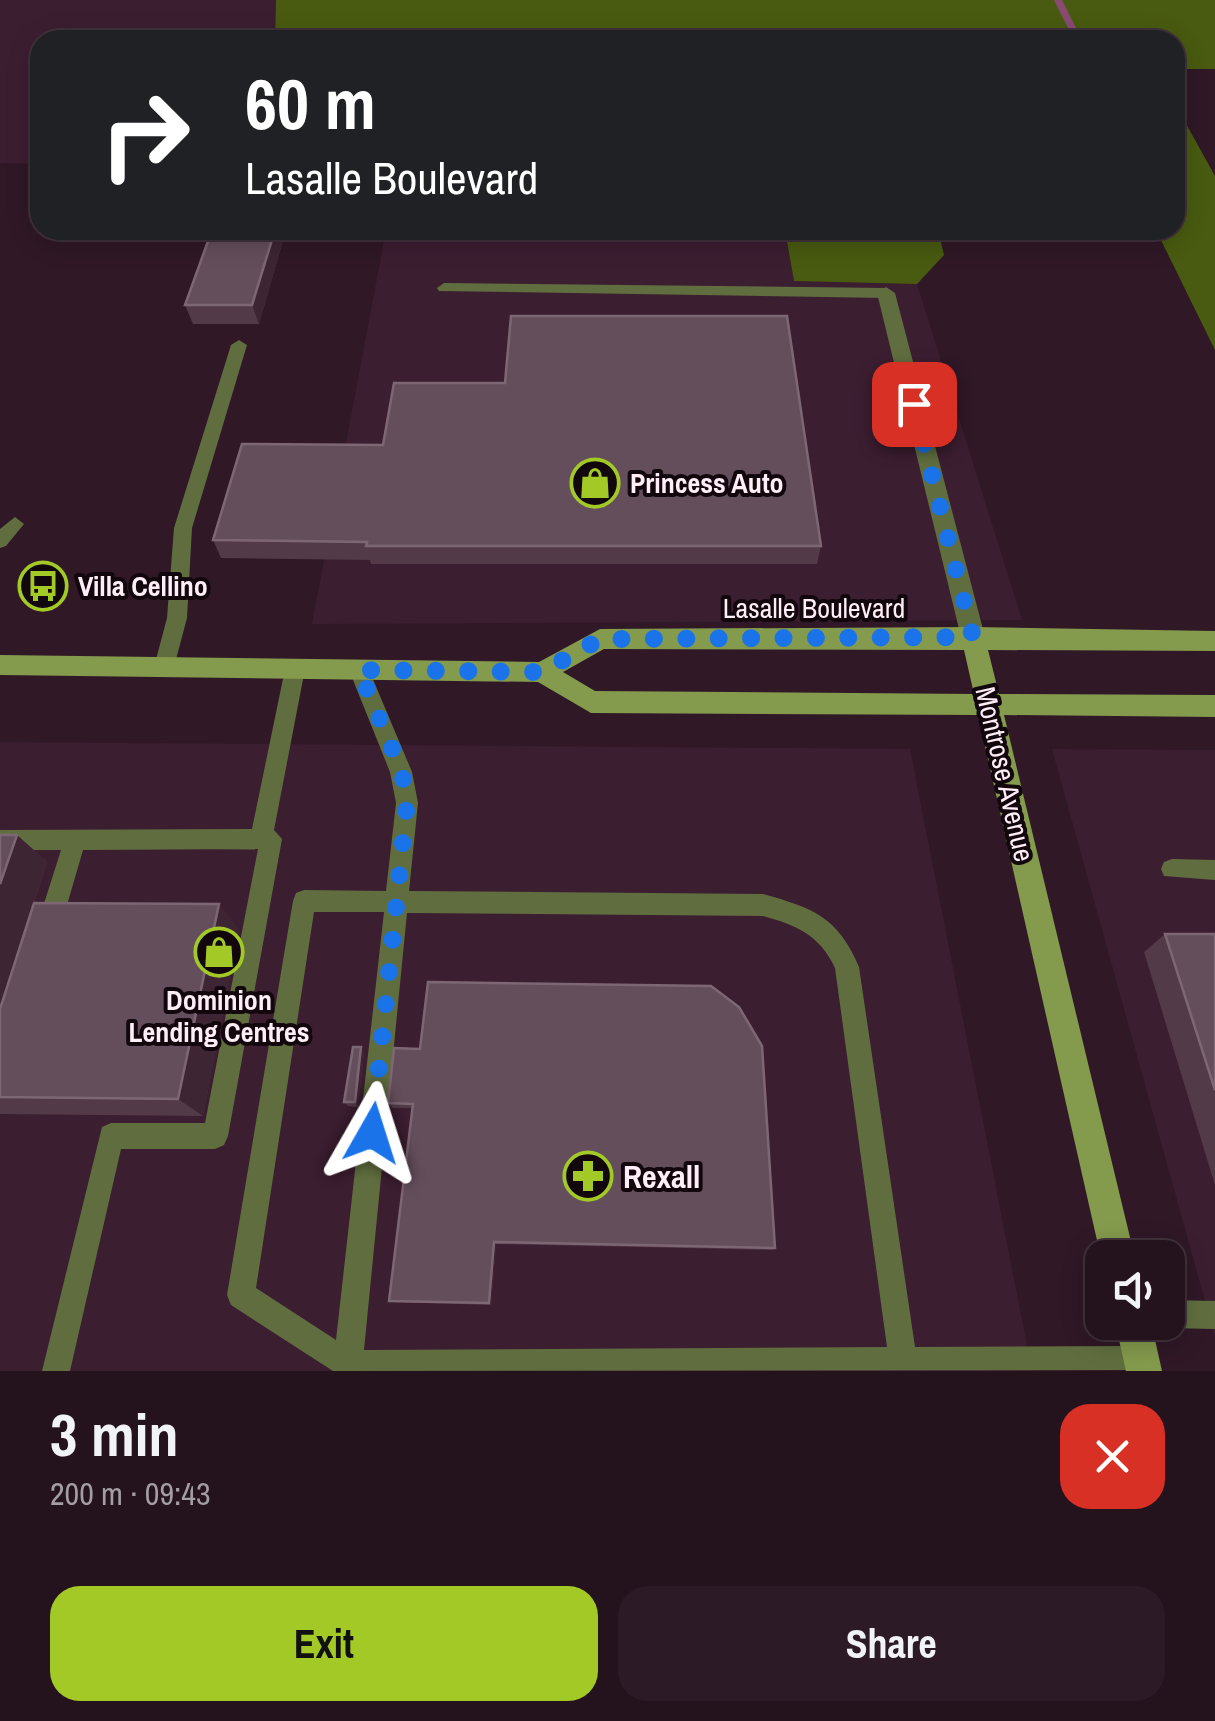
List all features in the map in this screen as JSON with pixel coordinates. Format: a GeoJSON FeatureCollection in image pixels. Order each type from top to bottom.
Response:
{"type":"FeatureCollection","features":[{"type":"Feature","properties":{"kind":"main road","name":"Lasalle Boulevard"},"geometry":{"type":"LineString","coordinates":[[542,672],[600,639],[973,637],[1215,641]]}},
{"type":"Feature","properties":{"kind":"main road","name":"Montrose Avenue"},"geometry":{"type":"LineString","coordinates":[[973,637],[1114,1240]]}},
{"type":"Feature","properties":{"kind":"main road"},"geometry":{"type":"LineString","coordinates":[[0,665],[542,672],[591,702],[1215,706]]}},
{"type":"Feature","properties":{"kind":"main road"},"geometry":{"type":"LineString","coordinates":[[1137,1340],[1142,1365]]}},
{"type":"Feature","properties":{"kind":"street","name":"Montrose Avenue"},"geometry":{"type":"LineString","coordinates":[[886,293],[973,637]]}},
{"type":"Feature","properties":{"kind":"lane"},"geometry":{"type":"LineString","coordinates":[[444,288],[886,293]]}},
{"type":"Feature","properties":{"kind":"lane"},"geometry":{"type":"LineString","coordinates":[[164,667],[177,618],[183,528],[239,346]]}},
{"type":"Feature","properties":{"kind":"lane"},"geometry":{"type":"LineString","coordinates":[[0,541],[15,524]]}},
{"type":"Feature","properties":{"kind":"lane"},"geometry":{"type":"LineString","coordinates":[[260,839],[295,669]]}},
{"type":"Feature","properties":{"kind":"lane"},"geometry":{"type":"LineString","coordinates":[[348,1364],[407,803],[402,772],[359,670]]}},
{"type":"Feature","properties":{"kind":"lane"},"geometry":{"type":"LineString","coordinates":[[0,840],[271,839],[215,1136],[111,1136],[56,1371]]}},
{"type":"Feature","properties":{"kind":"lane"},"geometry":{"type":"LineString","coordinates":[[40,952],[75,840]]}},
{"type":"Feature","properties":{"kind":"lane"},"geometry":{"type":"LineString","coordinates":[[1172,869],[1215,870]]}},
{"type":"Feature","properties":{"kind":"lane"},"geometry":{"type":"LineString","coordinates":[[904,1361],[847,967],[837,943],[812,918],[764,905],[304,901],[241,1294],[348,1364],[904,1361],[1142,1365]]}},
{"type":"Feature","properties":{"kind":"lane"},"geometry":{"type":"LineString","coordinates":[[1185,1314],[1215,1315]]}},
{"type":"Feature","properties":{"kind":"shaded area"},"geometry":{"type":"Polygon","coordinates":[[[0,0],[276,0],[275,30],[30,30],[30,164],[0,163],[0,0]]]}},
{"type":"Feature","properties":{"kind":"shaded area"},"geometry":{"type":"Polygon","coordinates":[[[384,240],[787,240],[794,281],[917,284],[1022,620],[312,624],[384,240]]]}},
{"type":"Feature","properties":{"kind":"shaded area"},"geometry":{"type":"Polygon","coordinates":[[[0,742],[910,749],[1032,1371],[0,1371],[0,742]]]}},
{"type":"Feature","properties":{"kind":"shaded area"},"geometry":{"type":"Polygon","coordinates":[[[1052,749],[1215,750],[1215,1337],[1052,749]]]}},
{"type":"Feature","properties":{"kind":"green space"},"geometry":{"type":"Polygon","coordinates":[[[276,0],[1215,0],[1215,69],[1185,69],[1185,30],[275,30],[276,0]]]}},
{"type":"Feature","properties":{"kind":"green space"},"geometry":{"type":"Polygon","coordinates":[[[1185,122],[1215,176],[1215,350],[1161,240],[1185,240],[1185,122]]]}},
{"type":"Feature","properties":{"kind":"green space"},"geometry":{"type":"Polygon","coordinates":[[[787,240],[940,240],[944,255],[917,284],[794,281],[787,240]]]}},
{"type":"Feature","properties":{"kind":"building"},"geometry":{"type":"Polygon","coordinates":[[[208,240],[272,240],[252,305],[185,305],[208,240]]]}},
{"type":"Feature","properties":{"kind":"building","name":"Princess Auto"},"geometry":{"type":"Polygon","coordinates":[[[511,316],[787,316],[821,546],[366,546],[367,542],[213,540],[242,444],[383,445],[394,383],[505,383],[511,316]]]}},
{"type":"Feature","properties":{"kind":"building"},"geometry":{"type":"Polygon","coordinates":[[[0,835],[17,835],[0,884],[0,835]]]}},
{"type":"Feature","properties":{"kind":"building"},"geometry":{"type":"Polygon","coordinates":[[[34,903],[219,904],[178,1099],[0,1097],[0,1009],[34,903]]]}},
{"type":"Feature","properties":{"kind":"building"},"geometry":{"type":"Polygon","coordinates":[[[1165,934],[1215,934],[1215,1090],[1165,934]]]}},
{"type":"Feature","properties":{"kind":"building","name":"Rexall"},"geometry":{"type":"Polygon","coordinates":[[[428,982],[711,986],[739,1007],[762,1046],[775,1248],[494,1242],[489,1303],[389,1301],[413,1104],[388,1103],[394,1048],[420,1049],[428,982]]]}},
{"type":"Feature","properties":{"kind":"building"},"geometry":{"type":"Polygon","coordinates":[[[353,1047],[361,1047],[355,1102],[344,1102],[353,1047]]]}},
{"type":"Feature","properties":{"kind":"waterway"},"geometry":{"type":"LineString","coordinates":[[1058,0],[1073,30]]}},
{"type":"Feature","properties":{"kind":"place","name":"Princess Auto"},"geometry":{"type":"Point","coordinates":[595,483]}},
{"type":"Feature","properties":{"kind":"place","name":"Villa Cellino"},"geometry":{"type":"Point","coordinates":[43,586]}},
{"type":"Feature","properties":{"kind":"place","name":"Dominion Lending Centres"},"geometry":{"type":"Point","coordinates":[219,952]}},
{"type":"Feature","properties":{"kind":"place","name":"Rexall"},"geometry":{"type":"Point","coordinates":[588,1176]}},
{"type":"Feature","properties":{"kind":"route"},"geometry":{"type":"LineString","coordinates":[[372,1133],[407,803],[402,772],[389,749],[359,670],[542,672],[600,639],[973,637],[914,404]]}}]}
